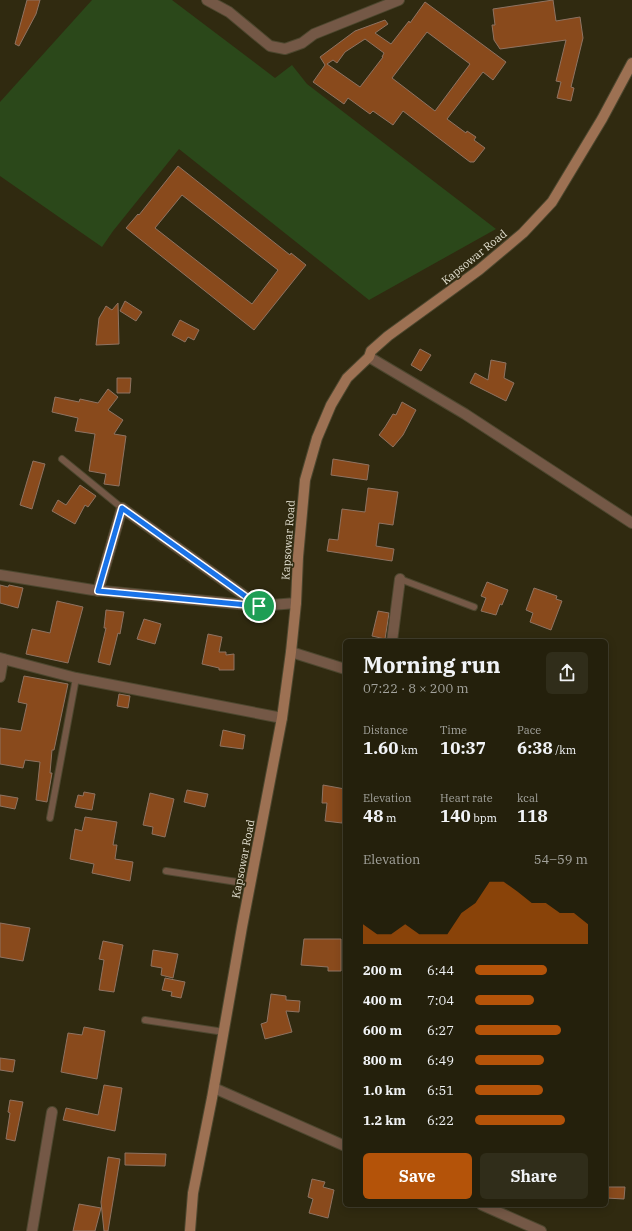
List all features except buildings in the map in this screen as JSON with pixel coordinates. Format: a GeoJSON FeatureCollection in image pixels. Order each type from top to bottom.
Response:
{"type":"FeatureCollection","features":[{"type":"Feature","properties":{"kind":"main road","name":"Kapsowar Road"},"geometry":{"type":"LineString","coordinates":[[190,1231],[193,1192],[214,1088],[250,884],[282,718],[296,603],[298,557],[305,480],[317,438],[331,406],[347,378],[369,358],[371,351],[388,336],[479,270],[507,247],[523,233],[552,202],[602,119],[632,63]]}},
{"type":"Feature","properties":{"kind":"street"},"geometry":{"type":"LineString","coordinates":[[207,0],[229,12],[270,46],[285,49],[302,43],[314,34],[399,0]]}},
{"type":"Feature","properties":{"kind":"street"},"geometry":{"type":"LineString","coordinates":[[369,358],[465,414],[632,523]]}},
{"type":"Feature","properties":{"kind":"street"},"geometry":{"type":"LineString","coordinates":[[98,591],[122,508],[259,606]]}},
{"type":"Feature","properties":{"kind":"street"},"geometry":{"type":"LineString","coordinates":[[0,575],[98,591],[259,606],[296,603]]}},
{"type":"Feature","properties":{"kind":"street"},"geometry":{"type":"LineString","coordinates":[[392,639],[400,579]]}},
{"type":"Feature","properties":{"kind":"street"},"geometry":{"type":"LineString","coordinates":[[291,652],[343,668]]}},
{"type":"Feature","properties":{"kind":"street"},"geometry":{"type":"LineString","coordinates":[[0,677],[2,659],[76,678],[282,718]]}},
{"type":"Feature","properties":{"kind":"street"},"geometry":{"type":"LineString","coordinates":[[214,1088],[343,1145]]}},
{"type":"Feature","properties":{"kind":"street"},"geometry":{"type":"LineString","coordinates":[[32,1231],[52,1112]]}},
{"type":"Feature","properties":{"kind":"street"},"geometry":{"type":"LineString","coordinates":[[487,1207],[541,1231]]}},
{"type":"Feature","properties":{"kind":"lane"},"geometry":{"type":"LineString","coordinates":[[62,459],[122,508]]}},
{"type":"Feature","properties":{"kind":"lane"},"geometry":{"type":"LineString","coordinates":[[400,579],[474,606]]}},
{"type":"Feature","properties":{"kind":"lane"},"geometry":{"type":"LineString","coordinates":[[50,818],[76,678]]}},
{"type":"Feature","properties":{"kind":"lane"},"geometry":{"type":"LineString","coordinates":[[166,871],[250,884]]}},
{"type":"Feature","properties":{"kind":"lane"},"geometry":{"type":"LineString","coordinates":[[145,1020],[224,1032]]}},
{"type":"Feature","properties":{"kind":"green space"},"geometry":{"type":"Polygon","coordinates":[[[92,0],[172,0],[275,78],[292,65],[307,84],[496,229],[369,300],[179,149],[113,231],[102,247],[0,176],[0,102],[92,0]]]}},
{"type":"Feature","properties":{"kind":"route"},"geometry":{"type":"LineString","coordinates":[[122,508],[214,573],[259,606],[98,591],[122,508]]}}]}
